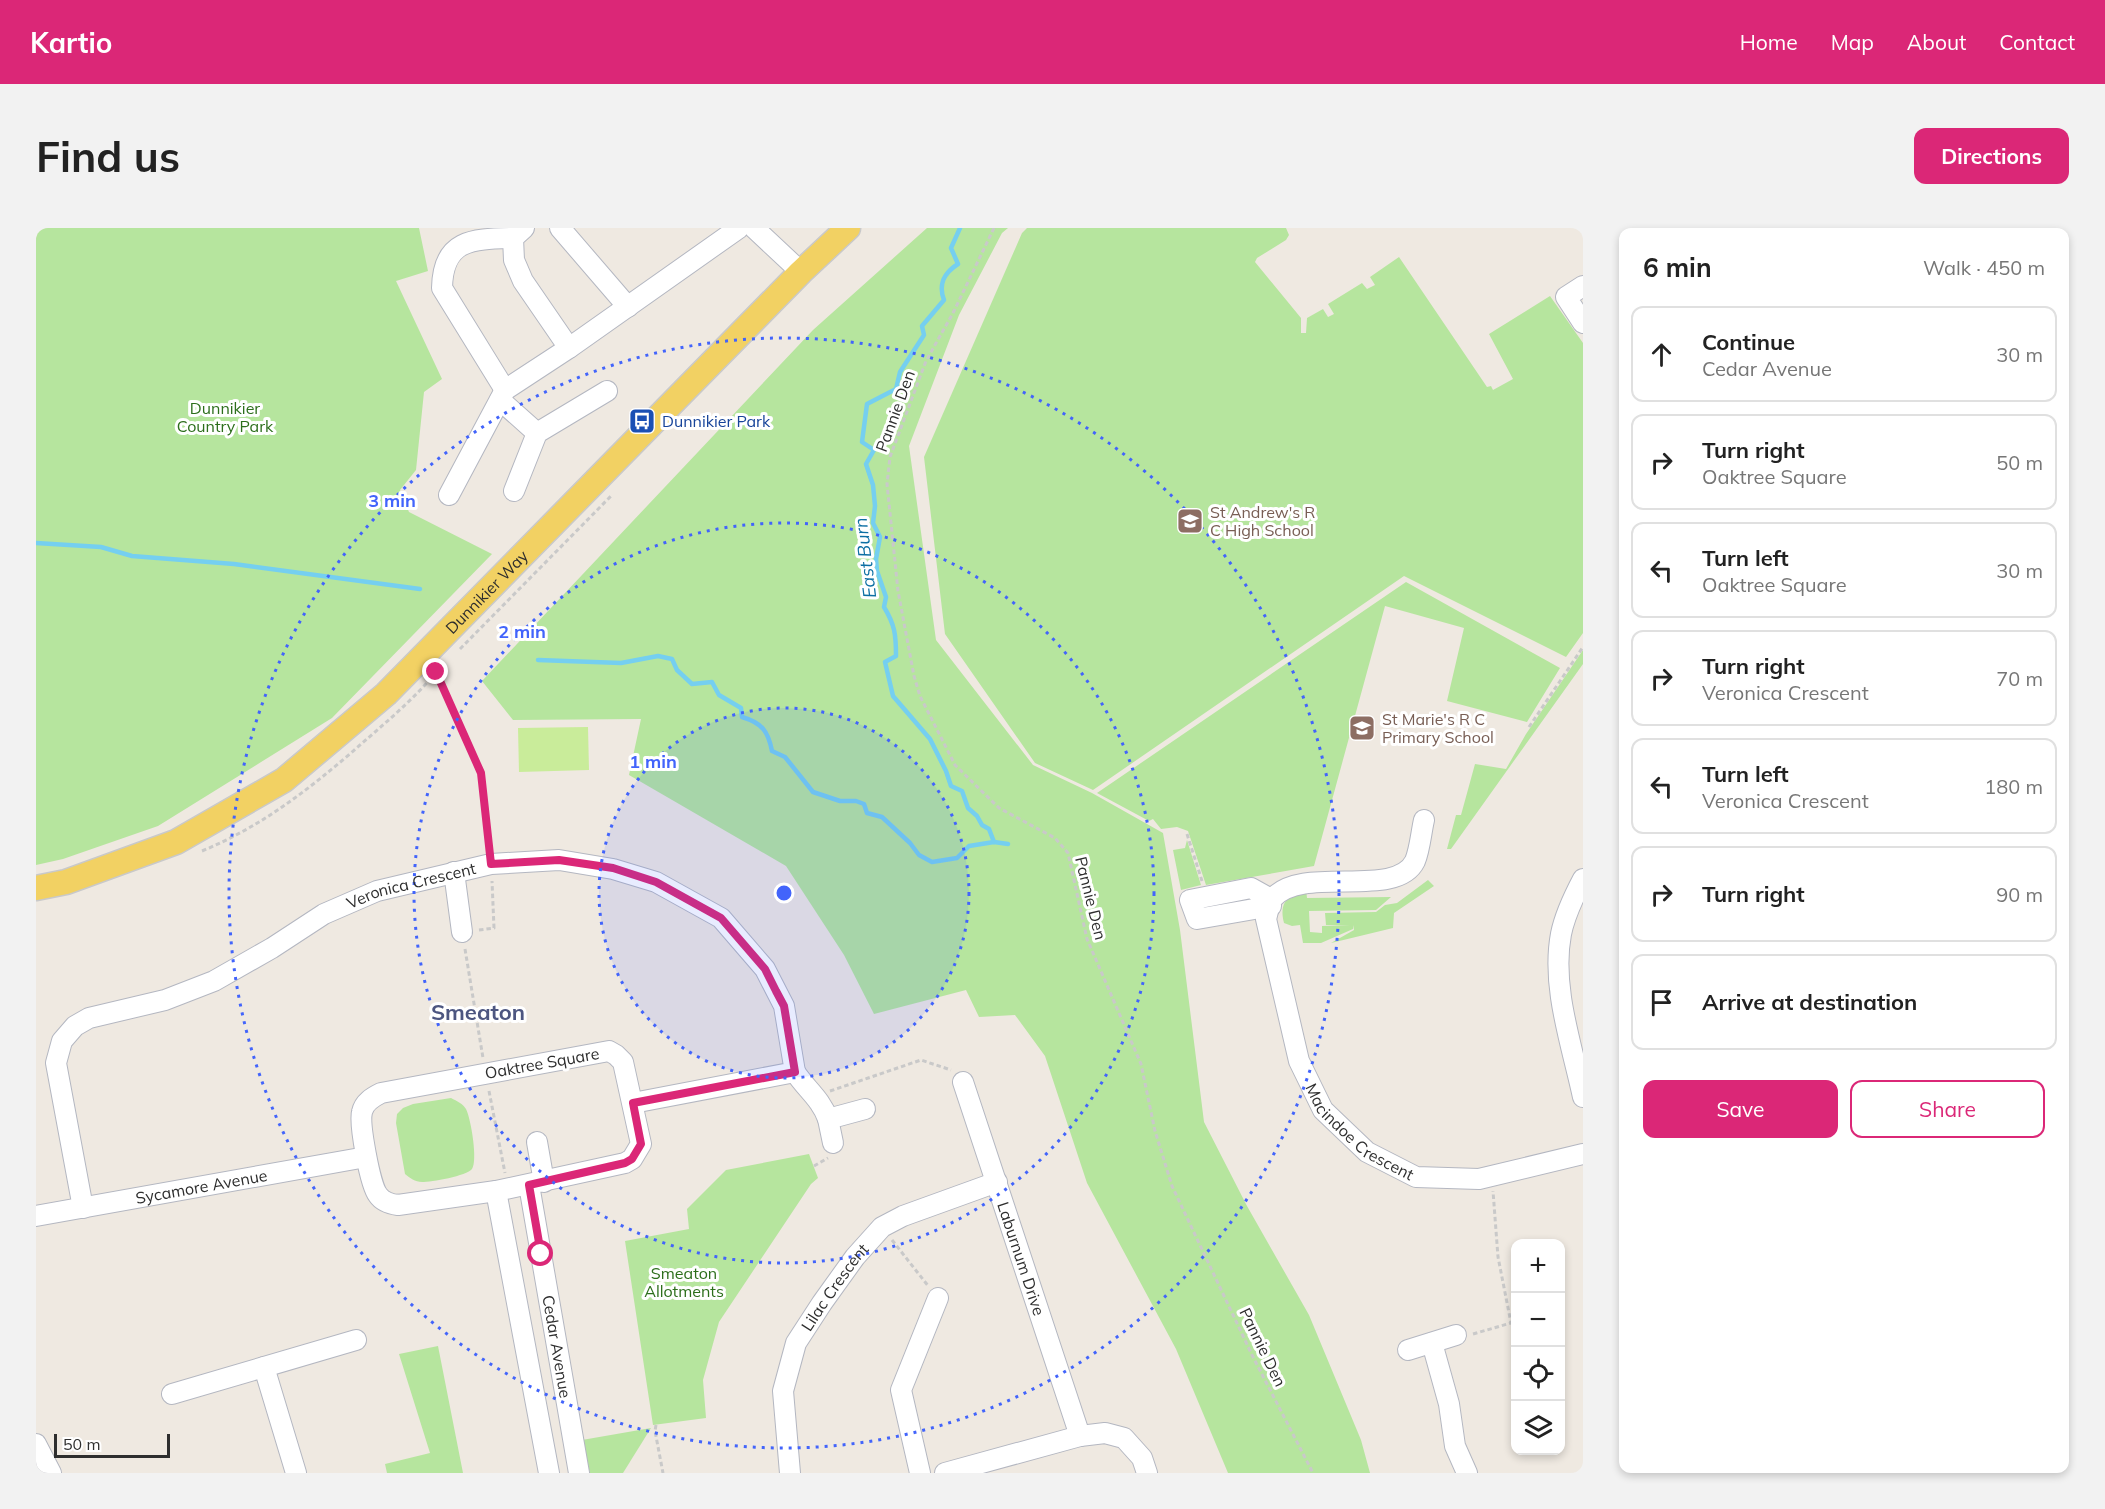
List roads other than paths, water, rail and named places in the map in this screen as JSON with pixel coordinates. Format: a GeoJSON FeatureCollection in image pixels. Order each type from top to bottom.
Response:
{"type":"FeatureCollection","features":[{"type":"Feature","properties":{"kind":"main road","name":"Dunnikier Way"},"geometry":{"type":"LineString","coordinates":[[36,888],[66,882],[176,842],[284,780],[387,694],[801,272],[848,228]]}},
{"type":"Feature","properties":{"kind":"street"},"geometry":{"type":"LineString","coordinates":[[560,228],[628,307]]}},
{"type":"Feature","properties":{"kind":"street"},"geometry":{"type":"LineString","coordinates":[[449,495],[503,395],[739,228]]}},
{"type":"Feature","properties":{"kind":"street"},"geometry":{"type":"LineString","coordinates":[[754,228],[801,272]]}},
{"type":"Feature","properties":{"kind":"street"},"geometry":{"type":"LineString","coordinates":[[537,433],[503,395],[442,288],[442,275],[449,255],[457,248],[482,239],[518,233],[514,260],[523,281],[569,348]]}},
{"type":"Feature","properties":{"kind":"street"},"geometry":{"type":"LineString","coordinates":[[1583,285],[1566,297],[1583,323]]}},
{"type":"Feature","properties":{"kind":"street"},"geometry":{"type":"LineString","coordinates":[[513,491],[537,433],[607,391]]}},
{"type":"Feature","properties":{"kind":"street","name":"Macindoe Crescent"},"geometry":{"type":"LineString","coordinates":[[1424,820],[1414,862],[1401,874],[1386,880],[1300,883],[1286,888],[1269,908],[1299,1061],[1323,1110],[1367,1152],[1416,1177],[1479,1179],[1583,1154]]}},
{"type":"Feature","properties":{"kind":"street","name":"Veronica Crescent"},"geometry":{"type":"LineString","coordinates":[[83,1208],[56,1063],[62,1041],[75,1026],[89,1018],[165,1000],[214,981],[272,948],[324,914],[377,891],[491,864],[559,860],[613,868],[656,882],[721,918],[765,969],[784,1006],[795,1072]]}},
{"type":"Feature","properties":{"kind":"street"},"geometry":{"type":"LineString","coordinates":[[454,872],[462,932]]}},
{"type":"Feature","properties":{"kind":"street"},"geometry":{"type":"LineString","coordinates":[[1583,879],[1567,913],[1561,934],[1559,965],[1562,1001],[1583,1097]]}},
{"type":"Feature","properties":{"kind":"street","name":"Oaktree Square"},"geometry":{"type":"LineString","coordinates":[[609,1051],[623,1062],[641,1144],[632,1159],[625,1163],[496,1191],[398,1205],[380,1198],[376,1192],[366,1157],[361,1113],[370,1099],[381,1093],[609,1051]]}},
{"type":"Feature","properties":{"kind":"street"},"geometry":{"type":"LineString","coordinates":[[633,1103],[795,1072],[824,1106],[834,1143]]}},
{"type":"Feature","properties":{"kind":"street","name":"Laburnum Drive"},"geometry":{"type":"LineString","coordinates":[[963,1082],[1080,1436]]}},
{"type":"Feature","properties":{"kind":"street"},"geometry":{"type":"LineString","coordinates":[[828,1119],[865,1108]]}},
{"type":"Feature","properties":{"kind":"street","name":"Cedar Avenue"},"geometry":{"type":"LineString","coordinates":[[537,1142],[537,1183],[579,1473]]}},
{"type":"Feature","properties":{"kind":"street","name":"Sycamore Avenue"},"geometry":{"type":"LineString","coordinates":[[36,1216],[366,1157]]}},
{"type":"Feature","properties":{"kind":"street","name":"Lilac Crescent"},"geometry":{"type":"LineString","coordinates":[[790,1473],[783,1391],[796,1343],[855,1257],[882,1227],[903,1216],[997,1182]]}},
{"type":"Feature","properties":{"kind":"street","name":"Cedar Avenue"},"geometry":{"type":"LineString","coordinates":[[496,1191],[549,1473]]}},
{"type":"Feature","properties":{"kind":"street"},"geometry":{"type":"LineString","coordinates":[[921,1473],[901,1390],[938,1298]]}},
{"type":"Feature","properties":{"kind":"street"},"geometry":{"type":"LineString","coordinates":[[1408,1350],[1456,1335]]}},
{"type":"Feature","properties":{"kind":"street"},"geometry":{"type":"LineString","coordinates":[[172,1394],[356,1340]]}},
{"type":"Feature","properties":{"kind":"street"},"geometry":{"type":"LineString","coordinates":[[1432,1343],[1449,1404],[1455,1446],[1467,1473]]}},
{"type":"Feature","properties":{"kind":"street"},"geometry":{"type":"LineString","coordinates":[[264,1367],[296,1473]]}},
{"type":"Feature","properties":{"kind":"street"},"geometry":{"type":"LineString","coordinates":[[945,1473],[1080,1436],[1105,1433],[1124,1438],[1142,1458],[1147,1473]]}},
{"type":"Feature","properties":{"kind":"street"},"geometry":{"type":"LineString","coordinates":[[37,1450],[51,1473]]}},
{"type":"Feature","properties":{"kind":"waterway","name":"East Burn"},"geometry":{"type":"LineString","coordinates":[[960,228],[951,248],[958,264],[943,279],[944,300],[922,326],[924,335],[900,372],[896,389],[867,404],[862,442],[874,450],[866,464],[873,485],[875,506],[873,523],[880,537],[876,559],[877,571],[886,597],[884,607],[891,619],[895,636],[896,656],[885,662],[893,696],[930,739],[951,786],[962,791],[968,808],[977,816],[982,825],[989,829],[994,842]]}},
{"type":"Feature","properties":{"kind":"waterway"},"geometry":{"type":"LineString","coordinates":[[36,543],[101,547],[132,556],[234,564],[420,589]]}},
{"type":"Feature","properties":{"kind":"waterway"},"geometry":{"type":"LineString","coordinates":[[538,660],[621,663],[658,656],[672,659],[677,670],[692,684],[712,682],[719,695],[741,708],[742,717],[755,722],[763,729],[772,751],[785,757],[813,792],[840,801],[856,801],[864,804],[867,813],[882,817],[910,843],[919,855],[932,862],[957,858],[969,846],[994,842],[1008,844]]}},
{"type":"Feature","properties":{"kind":"place","name":"Dunnikier Park"},"geometry":{"type":"Point","coordinates":[642,421]}},
{"type":"Feature","properties":{"kind":"place","name":"St Andrew's R C High School"},"geometry":{"type":"Point","coordinates":[1190,521]}},
{"type":"Feature","properties":{"kind":"place","name":"St Marie's R C Primary School"},"geometry":{"type":"Point","coordinates":[1362,728]}},
{"type":"Feature","properties":{"kind":"district","name":"Smeaton"},"geometry":{"type":"Point","coordinates":[478,1012]}},
{"type":"Feature","properties":{"kind":"park label","name":"Dunnikier Country Park"},"geometry":{"type":"Point","coordinates":[225,417]}},
{"type":"Feature","properties":{"kind":"park label","name":"Smeaton Allotments"},"geometry":{"type":"Point","coordinates":[684,1282]}}]}
